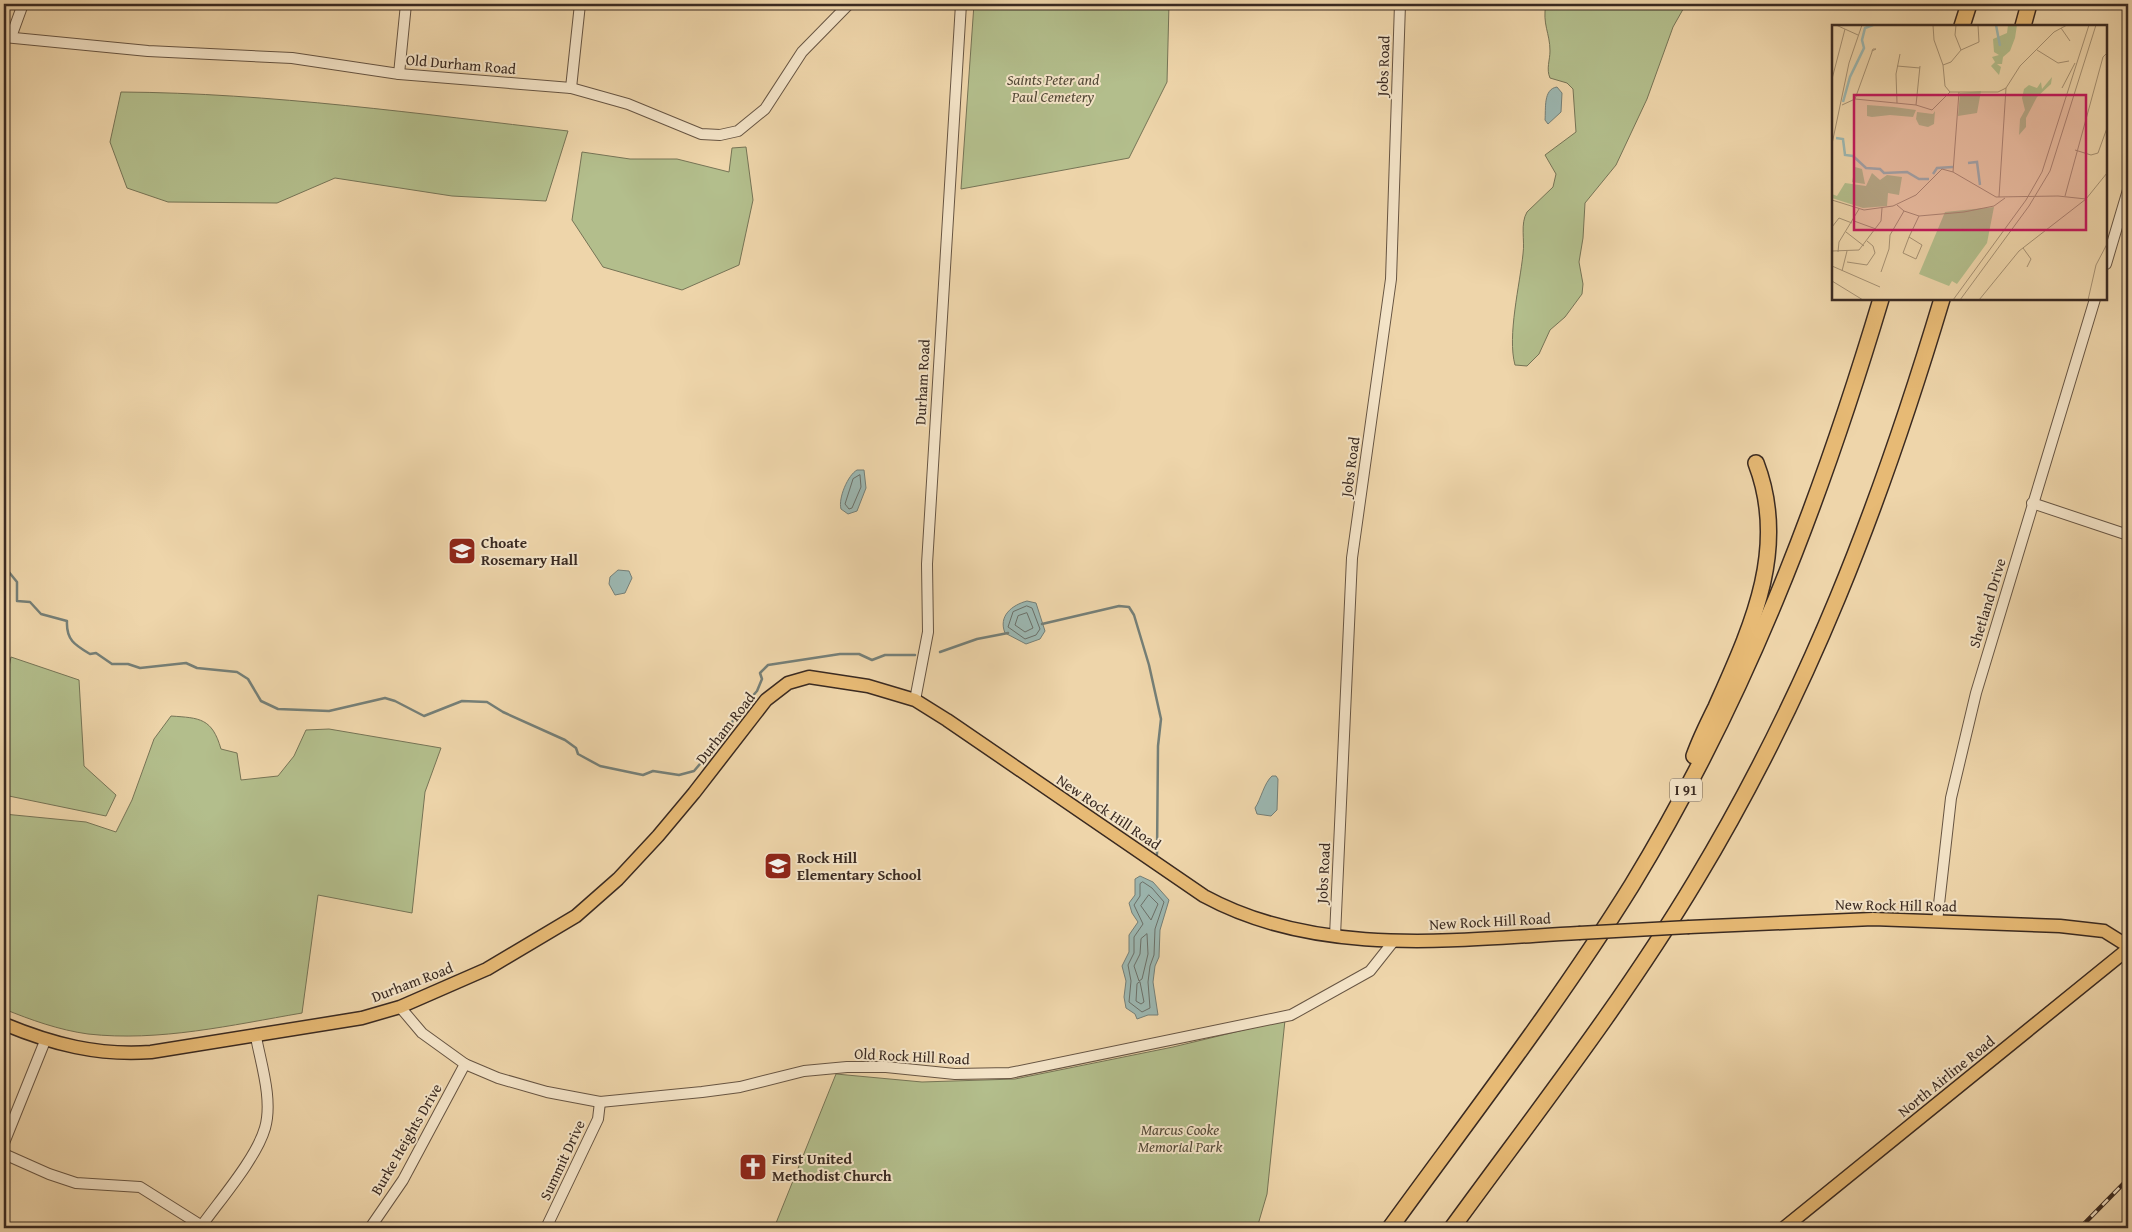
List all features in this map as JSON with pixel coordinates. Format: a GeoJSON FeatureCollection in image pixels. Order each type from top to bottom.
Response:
{"type":"FeatureCollection","features":[{"type":"Feature","properties":{"kind":"highway"},"geometry":{"type":"LineString","coordinates":[[1962,25],[1969,4]]}},
{"type":"Feature","properties":{"kind":"highway"},"geometry":{"type":"LineString","coordinates":[[2023,25],[2029,4]]}},
{"type":"Feature","properties":{"kind":"highway","name":"I 91"},"geometry":{"type":"LineString","coordinates":[[1390,1228],[1583,961],[1632,883],[1690,782],[1747,669],[1794,558],[1835,448],[1881,300]]}},
{"type":"Feature","properties":{"kind":"highway"},"geometry":{"type":"LineString","coordinates":[[1452,1228],[1592,1037],[1655,946],[1714,850],[1761,764],[1814,656],[1856,557],[1898,440],[1942,300]]}},
{"type":"Feature","properties":{"kind":"highway"},"geometry":{"type":"LineString","coordinates":[[1690,782],[1696,751],[1734,662],[1764,583],[1769,551],[1769,521],[1766,495],[1756,463]]}},
{"type":"Feature","properties":{"kind":"main road","name":"Durham Road"},"geometry":{"type":"LineString","coordinates":[[4,1024],[45,1041],[96,1052],[128,1054],[256,1036],[362,1018],[400,1006],[487,968],[576,916],[618,878],[658,836],[766,700],[788,682],[809,677],[834,680],[868,686],[915,700]]}},
{"type":"Feature","properties":{"kind":"main road","name":"New Rock Hill Road"},"geometry":{"type":"LineString","coordinates":[[915,700],[1204,896],[1235,911],[1259,919],[1335,936],[1393,942],[1845,919],[2090,928],[2111,933],[2128,948]]}},
{"type":"Feature","properties":{"kind":"main road","name":"North Airline Road"},"geometry":{"type":"LineString","coordinates":[[1784,1228],[2128,948]]}},
{"type":"Feature","properties":{"kind":"street"},"geometry":{"type":"LineString","coordinates":[[7,37],[22,4]]}},
{"type":"Feature","properties":{"kind":"street"},"geometry":{"type":"LineString","coordinates":[[400,74],[406,4]]}},
{"type":"Feature","properties":{"kind":"street"},"geometry":{"type":"LineString","coordinates":[[571,88],[580,4]]}},
{"type":"Feature","properties":{"kind":"street","name":"Old Durham Road"},"geometry":{"type":"LineString","coordinates":[[7,37],[148,51],[292,58],[400,74],[571,88],[628,104],[701,134],[720,135],[738,131],[765,109],[802,52],[849,4]]}},
{"type":"Feature","properties":{"kind":"street","name":"Durham Road"},"geometry":{"type":"LineString","coordinates":[[915,700],[928,632],[927,564],[961,4]]}},
{"type":"Feature","properties":{"kind":"street","name":"Jobs Road"},"geometry":{"type":"LineString","coordinates":[[1335,936],[1352,558],[1391,280],[1400,4]]}},
{"type":"Feature","properties":{"kind":"street"},"geometry":{"type":"LineString","coordinates":[[2107,261],[2128,190]]}},
{"type":"Feature","properties":{"kind":"street","name":"Shetland Drive"},"geometry":{"type":"LineString","coordinates":[[1936,922],[1951,798],[1976,693],[2095,300]]}},
{"type":"Feature","properties":{"kind":"street"},"geometry":{"type":"LineString","coordinates":[[2032,503],[2128,535]]}},
{"type":"Feature","properties":{"kind":"street","name":"Old Rock Hill Road"},"geometry":{"type":"LineString","coordinates":[[400,1006],[422,1033],[465,1064],[498,1078],[547,1092],[600,1102],[740,1087],[804,1071],[847,1067],[886,1066],[955,1074],[1010,1073],[1291,1015],[1370,971],[1393,942]]}},
{"type":"Feature","properties":{"kind":"street"},"geometry":{"type":"LineString","coordinates":[[4,1154],[49,1174],[76,1183],[140,1187],[201,1227],[254,1152],[265,1128],[267,1101],[256,1036]]}},
{"type":"Feature","properties":{"kind":"street"},"geometry":{"type":"LineString","coordinates":[[4,1143],[45,1041]]}},
{"type":"Feature","properties":{"kind":"street","name":"Burke Heights Drive"},"geometry":{"type":"LineString","coordinates":[[370,1228],[408,1172],[465,1064]]}},
{"type":"Feature","properties":{"kind":"street","name":"Summit Drive"},"geometry":{"type":"LineString","coordinates":[[546,1228],[598,1118],[600,1102]]}},
{"type":"Feature","properties":{"kind":"green space","name":"Saints Peter and Paul Cemetery"},"geometry":{"type":"Polygon","coordinates":[[[974,4],[1169,4],[1167,82],[1129,158],[961,189],[974,4]]]}},
{"type":"Feature","properties":{"kind":"green space"},"geometry":{"type":"Polygon","coordinates":[[[1546,4],[1686,4],[1673,27],[1647,99],[1616,165],[1585,203],[1583,238],[1579,262],[1583,284],[1582,294],[1565,317],[1550,330],[1539,354],[1527,366],[1515,365],[1512,340],[1523,254],[1525,217],[1527,212],[1553,187],[1556,174],[1545,155],[1576,132],[1573,89],[1567,83],[1550,78],[1549,75],[1550,51],[1545,17],[1546,4]]]}},
{"type":"Feature","properties":{"kind":"green space"},"geometry":{"type":"Polygon","coordinates":[[[121,92],[177,93],[289,100],[568,131],[546,201],[452,196],[335,178],[277,203],[168,202],[127,188],[110,142],[121,92]]]}},
{"type":"Feature","properties":{"kind":"green space"},"geometry":{"type":"Polygon","coordinates":[[[746,147],[753,200],[739,265],[682,290],[603,267],[572,220],[582,152],[630,159],[677,159],[729,172],[732,148],[746,147]]]}},
{"type":"Feature","properties":{"kind":"green space"},"geometry":{"type":"Polygon","coordinates":[[[11,657],[79,680],[84,766],[116,795],[106,816],[4,795],[4,692],[11,657]]]}},
{"type":"Feature","properties":{"kind":"green space"},"geometry":{"type":"Polygon","coordinates":[[[171,716],[197,719],[209,725],[221,749],[237,753],[241,780],[278,776],[294,756],[306,730],[329,729],[441,748],[425,792],[412,913],[318,895],[302,1013],[195,1031],[142,1036],[115,1036],[66,1030],[4,1009],[4,814],[86,822],[116,832],[132,800],[154,739],[171,716]]]}},
{"type":"Feature","properties":{"kind":"green space","name":"Marcus Cooke Memorial Park"},"geometry":{"type":"Polygon","coordinates":[[[1285,1020],[1267,1194],[1257,1228],[774,1228],[836,1074],[922,1082],[1015,1079],[1173,1047],[1285,1020]]]}},
{"type":"Feature","properties":{"kind":"water"},"geometry":{"type":"Polygon","coordinates":[[[1557,87],[1562,93],[1561,112],[1548,124],[1545,120],[1547,95],[1549,91],[1557,87]]]}},
{"type":"Feature","properties":{"kind":"water"},"geometry":{"type":"Polygon","coordinates":[[[857,470],[864,470],[866,488],[857,511],[848,514],[841,509],[842,493],[850,477],[857,470]]]}},
{"type":"Feature","properties":{"kind":"water"},"geometry":{"type":"Polygon","coordinates":[[[618,570],[629,571],[632,578],[625,593],[615,595],[609,584],[610,577],[618,570]]]}},
{"type":"Feature","properties":{"kind":"water"},"geometry":{"type":"Polygon","coordinates":[[[1027,601],[1036,603],[1045,631],[1040,639],[1026,644],[1005,633],[1003,621],[1012,608],[1027,601]]]}},
{"type":"Feature","properties":{"kind":"water"},"geometry":{"type":"Polygon","coordinates":[[[1272,776],[1276,776],[1278,779],[1277,810],[1271,816],[1257,814],[1255,808],[1272,776]]]}},
{"type":"Feature","properties":{"kind":"water"},"geometry":{"type":"Polygon","coordinates":[[[1140,876],[1153,882],[1169,900],[1160,930],[1159,957],[1155,966],[1153,982],[1158,1015],[1148,1015],[1137,1019],[1135,1014],[1126,1008],[1124,997],[1126,981],[1122,966],[1129,952],[1129,935],[1138,922],[1132,913],[1129,903],[1135,895],[1135,879],[1140,876]]]}},
{"type":"Feature","properties":{"kind":"waterway"},"geometry":{"type":"LineString","coordinates":[[4,566],[17,582],[17,601],[30,602],[41,614],[67,621],[68,633],[76,645],[90,654],[96,653],[112,664],[128,664],[140,668],[186,663],[197,668],[237,672],[248,679],[261,701],[278,709],[329,711],[385,698],[424,716],[462,701],[487,702],[503,712],[565,740],[576,748],[578,754],[600,766],[643,775],[653,771],[679,775],[694,771],[728,731],[735,716],[757,691],[762,679],[760,673],[768,665],[840,654],[859,654],[872,660],[885,655],[915,655]]}},
{"type":"Feature","properties":{"kind":"waterway"},"geometry":{"type":"LineString","coordinates":[[1042,624],[1119,606],[1129,607],[1134,615],[1149,665],[1161,719],[1158,746],[1157,854]]}},
{"type":"Feature","properties":{"kind":"waterway"},"geometry":{"type":"LineString","coordinates":[[940,652],[977,639],[1008,633]]}},
{"type":"Feature","properties":{"kind":"railway"},"geometry":{"type":"LineString","coordinates":[[2080,1228],[2128,1179]]}},
{"type":"Feature","properties":{"kind":"place","name":"Choate Rosemary Hall"},"geometry":{"type":"Point","coordinates":[462,551]}},
{"type":"Feature","properties":{"kind":"place","name":"Rock Hill Elementary School"},"geometry":{"type":"Point","coordinates":[778,866]}},
{"type":"Feature","properties":{"kind":"place","name":"First United Methodist Church"},"geometry":{"type":"Point","coordinates":[753,1167]}}]}
